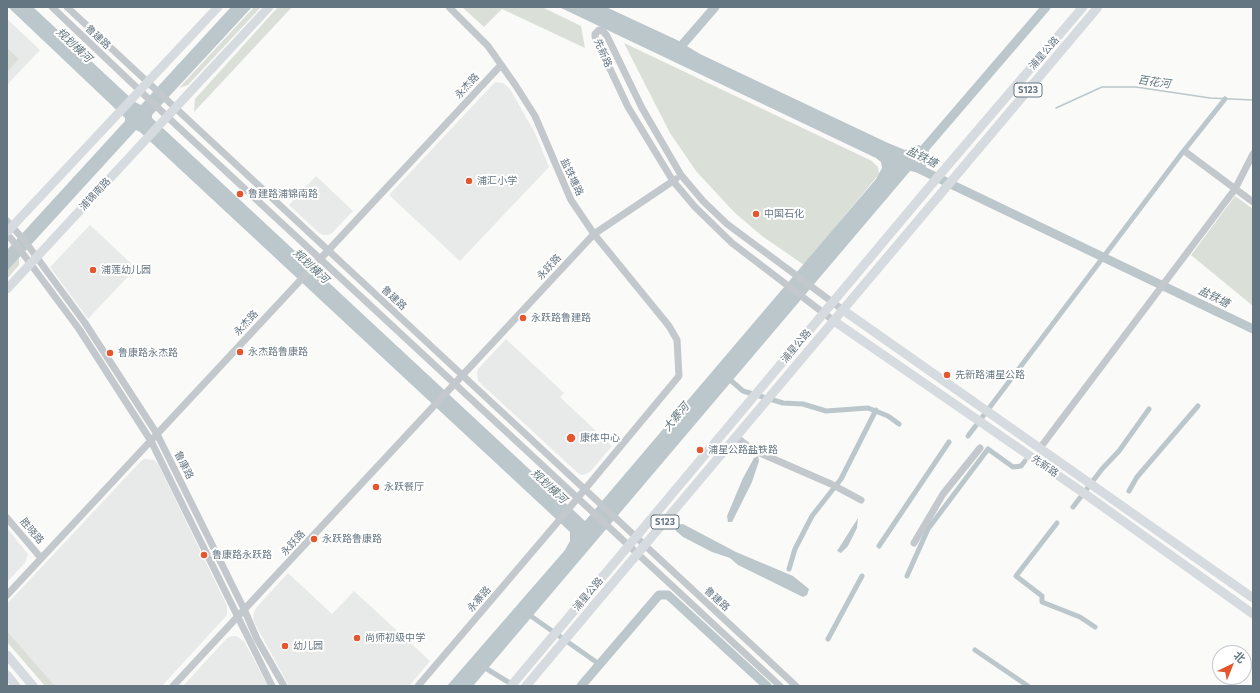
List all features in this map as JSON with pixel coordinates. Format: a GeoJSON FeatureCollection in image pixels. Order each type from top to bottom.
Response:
{"type":"FeatureCollection","features":[{"type":"Feature","properties":{"kind":"main road"},"geometry":{"type":"LineString","coordinates":[[8,229],[23,216],[218,7]]}},
{"type":"Feature","properties":{"kind":"main road","name":"浦锦南路"},"geometry":{"type":"LineString","coordinates":[[7,288],[167,117],[180,110],[187,96],[269,7]]}},
{"type":"Feature","properties":{"kind":"main road","name":"浦星公路"},"geometry":{"type":"LineString","coordinates":[[513,683],[946,167],[1084,7]]}},
{"type":"Feature","properties":{"kind":"main road","name":"浦星公路"},"geometry":{"type":"LineString","coordinates":[[526,686],[638,555],[1098,7]]}},
{"type":"Feature","properties":{"kind":"main road","name":"先新路"},"geometry":{"type":"LineString","coordinates":[[843,310],[1253,598]]}},
{"type":"Feature","properties":{"kind":"main road","name":"先新路"},"geometry":{"type":"LineString","coordinates":[[834,321],[1088,496],[1253,614]]}},
{"type":"Feature","properties":{"kind":"main road"},"geometry":{"type":"LineString","coordinates":[[7,656],[33,686]]}},
{"type":"Feature","properties":{"kind":"main road"},"geometry":{"type":"LineString","coordinates":[[7,675],[16,686]]}},
{"type":"Feature","properties":{"kind":"street","name":"鲁建路"},"geometry":{"type":"LineString","coordinates":[[52,7],[167,117],[320,259]]}},
{"type":"Feature","properties":{"kind":"street","name":"鲁建路"},"geometry":{"type":"LineString","coordinates":[[67,7],[180,110],[796,686]]}},
{"type":"Feature","properties":{"kind":"street","name":"盐铁塘路"},"geometry":{"type":"LineString","coordinates":[[449,7],[488,46],[535,116],[571,200],[594,234],[670,326],[677,340],[679,354],[679,376],[585,490]]}},
{"type":"Feature","properties":{"kind":"street","name":"先新路"},"geometry":{"type":"LineString","coordinates":[[834,321],[720,232],[695,207],[673,181],[628,108],[595,37],[595,34],[599,30],[603,31],[607,36],[642,108],[681,175],[703,201],[727,224],[843,310]]}},
{"type":"Feature","properties":{"kind":"street","name":"永杰路"},"geometry":{"type":"LineString","coordinates":[[7,595],[501,65]]}},
{"type":"Feature","properties":{"kind":"street"},"geometry":{"type":"LineString","coordinates":[[1188,153],[1253,202]]}},
{"type":"Feature","properties":{"kind":"street"},"geometry":{"type":"LineString","coordinates":[[1040,448],[1235,189],[1253,154]]}},
{"type":"Feature","properties":{"kind":"street","name":"永跃路"},"geometry":{"type":"LineString","coordinates":[[173,686],[594,234],[681,175]]}},
{"type":"Feature","properties":{"kind":"street"},"geometry":{"type":"LineString","coordinates":[[8,229],[33,260]]}},
{"type":"Feature","properties":{"kind":"street"},"geometry":{"type":"LineString","coordinates":[[320,259],[577,499],[585,490]]}},
{"type":"Feature","properties":{"kind":"street","name":"鲁康路"},"geometry":{"type":"LineString","coordinates":[[33,260],[44,268],[108,355],[157,434],[244,609],[257,639],[284,686]]}},
{"type":"Feature","properties":{"kind":"street","name":"鲁康路"},"geometry":{"type":"LineString","coordinates":[[33,260],[38,275],[79,329],[151,441],[272,686]]}},
{"type":"Feature","properties":{"kind":"street"},"geometry":{"type":"LineString","coordinates":[[736,438],[753,450],[831,484],[861,500]]}},
{"type":"Feature","properties":{"kind":"street"},"geometry":{"type":"LineString","coordinates":[[914,543],[943,494],[980,448]]}},
{"type":"Feature","properties":{"kind":"street","name":"鲁建路"},"geometry":{"type":"LineString","coordinates":[[577,499],[780,686]]}},
{"type":"Feature","properties":{"kind":"street","name":"永寨路"},"geometry":{"type":"LineString","coordinates":[[418,686],[577,499]]}},
{"type":"Feature","properties":{"kind":"street","name":"胜晓路"},"geometry":{"type":"LineString","coordinates":[[7,518],[41,558]]}},
{"type":"Feature","properties":{"kind":"shaded area"},"geometry":{"type":"Polygon","coordinates":[[[254,7],[261,7],[188,85],[179,88],[254,7]]]}},
{"type":"Feature","properties":{"kind":"shaded area"},"geometry":{"type":"Polygon","coordinates":[[[278,7],[292,7],[194,112],[195,99],[278,7]]]}},
{"type":"Feature","properties":{"kind":"shaded area"},"geometry":{"type":"Polygon","coordinates":[[[462,7],[542,7],[581,26],[585,48],[502,9],[484,27],[462,7]]]}},
{"type":"Feature","properties":{"kind":"shaded area"},"geometry":{"type":"Polygon","coordinates":[[[7,19],[40,50],[7,85],[7,19]]]}},
{"type":"Feature","properties":{"kind":"shaded area"},"geometry":{"type":"Polygon","coordinates":[[[624,43],[872,161],[878,167],[879,174],[804,265],[762,236],[735,213],[696,171],[670,133],[624,43]]]}},
{"type":"Feature","properties":{"kind":"shaded area"},"geometry":{"type":"Polygon","coordinates":[[[7,48],[19,59],[7,72],[7,48]]]}},
{"type":"Feature","properties":{"kind":"shaded area","name":"浦汇小学"},"geometry":{"type":"Polygon","coordinates":[[[495,82],[503,83],[510,89],[536,135],[549,167],[460,261],[389,195],[495,82]]]}},
{"type":"Feature","properties":{"kind":"shaded area"},"geometry":{"type":"Polygon","coordinates":[[[316,176],[353,211],[332,233],[328,235],[319,233],[289,205],[316,176]]]}},
{"type":"Feature","properties":{"kind":"shaded area"},"geometry":{"type":"Polygon","coordinates":[[[1235,196],[1253,209],[1253,306],[1191,255],[1235,196]]]}},
{"type":"Feature","properties":{"kind":"shaded area","name":"浦莲幼儿园"},"geometry":{"type":"Polygon","coordinates":[[[90,225],[136,268],[88,319],[50,267],[90,225]]]}},
{"type":"Feature","properties":{"kind":"shaded area"},"geometry":{"type":"Polygon","coordinates":[[[19,257],[19,265],[7,279],[7,271],[19,257]]]}},
{"type":"Feature","properties":{"kind":"shaded area"},"geometry":{"type":"Polygon","coordinates":[[[506,339],[564,393],[560,397],[612,446],[590,472],[583,475],[579,474],[478,381],[478,369],[506,339]]]}},
{"type":"Feature","properties":{"kind":"shaded area"},"geometry":{"type":"Polygon","coordinates":[[[145,459],[154,460],[158,464],[227,606],[227,615],[162,686],[55,686],[7,631],[7,604],[141,461],[145,459]]]}},
{"type":"Feature","properties":{"kind":"shaded area"},"geometry":{"type":"Polygon","coordinates":[[[7,528],[28,554],[25,563],[7,582],[7,528]]]}},
{"type":"Feature","properties":{"kind":"shaded area","name":"尚师初级中学"},"geometry":{"type":"Polygon","coordinates":[[[288,573],[332,614],[354,591],[430,661],[409,686],[289,686],[254,622],[253,615],[256,608],[288,573]]]}},
{"type":"Feature","properties":{"kind":"shaded area"},"geometry":{"type":"Polygon","coordinates":[[[7,631],[55,686],[45,686],[7,642],[7,631]]]}},
{"type":"Feature","properties":{"kind":"shaded area"},"geometry":{"type":"Polygon","coordinates":[[[236,636],[244,641],[268,686],[183,686],[227,638],[236,636]]]}},
{"type":"Feature","properties":{"kind":"water","name":"规划横河"},"geometry":{"type":"Polygon","coordinates":[[[8,7],[33,7],[135,102],[141,105],[231,7],[252,7],[152,115],[152,118],[585,521],[876,179],[882,168],[881,162],[876,158],[559,7],[606,7],[677,40],[700,54],[888,143],[905,150],[919,145],[929,150],[929,157],[932,160],[920,173],[910,171],[473,686],[447,686],[565,550],[570,541],[570,532],[140,132],[136,130],[7,271],[7,250],[125,121],[125,118],[8,7]]]}},
{"type":"Feature","properties":{"kind":"water"},"geometry":{"type":"Polygon","coordinates":[[[758,456],[759,461],[752,482],[732,522],[728,522],[727,516],[743,478],[754,458],[758,456]]]}},
{"type":"Feature","properties":{"kind":"water"},"geometry":{"type":"Polygon","coordinates":[[[858,518],[857,528],[848,546],[841,553],[837,551],[858,518]]]}},
{"type":"Feature","properties":{"kind":"water"},"geometry":{"type":"Polygon","coordinates":[[[683,524],[736,552],[793,576],[809,589],[807,595],[803,597],[738,565],[730,558],[712,552],[683,537],[676,531],[674,525],[683,524]]]}},
{"type":"Feature","properties":{"kind":"waterway","name":"大寨河"},"geometry":{"type":"LineString","coordinates":[[676,52],[715,7]]}},
{"type":"Feature","properties":{"kind":"waterway"},"geometry":{"type":"LineString","coordinates":[[918,156],[1046,7]]}},
{"type":"Feature","properties":{"kind":"waterway","name":"百花河"},"geometry":{"type":"LineString","coordinates":[[1056,108],[1102,87],[1136,87],[1210,98],[1253,100]]}},
{"type":"Feature","properties":{"kind":"waterway"},"geometry":{"type":"LineString","coordinates":[[968,436],[1182,153],[1225,99]]}},
{"type":"Feature","properties":{"kind":"waterway","name":"盐铁塘"},"geometry":{"type":"LineString","coordinates":[[911,165],[1253,329]]}},
{"type":"Feature","properties":{"kind":"waterway"},"geometry":{"type":"LineString","coordinates":[[728,378],[743,391],[783,403],[803,404],[826,411],[868,408],[888,416],[899,424]]}},
{"type":"Feature","properties":{"kind":"waterway"},"geometry":{"type":"LineString","coordinates":[[1129,491],[1137,477],[1198,406]]}},
{"type":"Feature","properties":{"kind":"waterway"},"geometry":{"type":"LineString","coordinates":[[1073,507],[1102,469],[1119,451],[1149,409]]}},
{"type":"Feature","properties":{"kind":"waterway"},"geometry":{"type":"LineString","coordinates":[[789,569],[795,549],[812,516],[841,479],[876,410]]}},
{"type":"Feature","properties":{"kind":"waterway"},"geometry":{"type":"LineString","coordinates":[[879,546],[949,442]]}},
{"type":"Feature","properties":{"kind":"waterway"},"geometry":{"type":"LineString","coordinates":[[907,576],[928,529],[988,449],[1013,467],[1021,466],[1025,461]]}},
{"type":"Feature","properties":{"kind":"waterway"},"geometry":{"type":"LineString","coordinates":[[1057,523],[1016,576],[1042,596],[1042,602],[1080,617],[1095,627]]}},
{"type":"Feature","properties":{"kind":"waterway"},"geometry":{"type":"LineString","coordinates":[[828,639],[862,576]]}},
{"type":"Feature","properties":{"kind":"waterway"},"geometry":{"type":"LineString","coordinates":[[581,686],[659,595],[668,595],[767,686]]}},
{"type":"Feature","properties":{"kind":"waterway"},"geometry":{"type":"LineString","coordinates":[[528,614],[599,664]]}},
{"type":"Feature","properties":{"kind":"waterway"},"geometry":{"type":"LineString","coordinates":[[975,650],[1028,686]]}},
{"type":"Feature","properties":{"kind":"waterway"},"geometry":{"type":"LineString","coordinates":[[482,666],[513,685]]}},
{"type":"Feature","properties":{"kind":"place","name":"浦汇小学"},"geometry":{"type":"Point","coordinates":[469,181]}},
{"type":"Feature","properties":{"kind":"place","name":"鲁建路浦锦南路"},"geometry":{"type":"Point","coordinates":[240,194]}},
{"type":"Feature","properties":{"kind":"place","name":"中国石化"},"geometry":{"type":"Point","coordinates":[756,214]}},
{"type":"Feature","properties":{"kind":"place","name":"浦莲幼儿园"},"geometry":{"type":"Point","coordinates":[93,270]}},
{"type":"Feature","properties":{"kind":"place","name":"永跃路鲁建路"},"geometry":{"type":"Point","coordinates":[523,318]}},
{"type":"Feature","properties":{"kind":"place","name":"永杰路鲁康路"},"geometry":{"type":"Point","coordinates":[240,352]}},
{"type":"Feature","properties":{"kind":"place","name":"鲁康路永杰路"},"geometry":{"type":"Point","coordinates":[110,353]}},
{"type":"Feature","properties":{"kind":"place","name":"先新路浦星公路"},"geometry":{"type":"Point","coordinates":[947,375]}},
{"type":"Feature","properties":{"kind":"place","name":"康体中心"},"geometry":{"type":"Point","coordinates":[571,438]}},
{"type":"Feature","properties":{"kind":"place","name":"浦星公路盐铁路"},"geometry":{"type":"Point","coordinates":[700,450]}},
{"type":"Feature","properties":{"kind":"place","name":"永跃餐厅"},"geometry":{"type":"Point","coordinates":[376,487]}},
{"type":"Feature","properties":{"kind":"place","name":"永跃路鲁康路"},"geometry":{"type":"Point","coordinates":[314,539]}},
{"type":"Feature","properties":{"kind":"place","name":"鲁康路永跃路"},"geometry":{"type":"Point","coordinates":[204,555]}},
{"type":"Feature","properties":{"kind":"place","name":"尚师初级中学"},"geometry":{"type":"Point","coordinates":[357,638]}},
{"type":"Feature","properties":{"kind":"place","name":"幼儿园"},"geometry":{"type":"Point","coordinates":[285,646]}}]}
